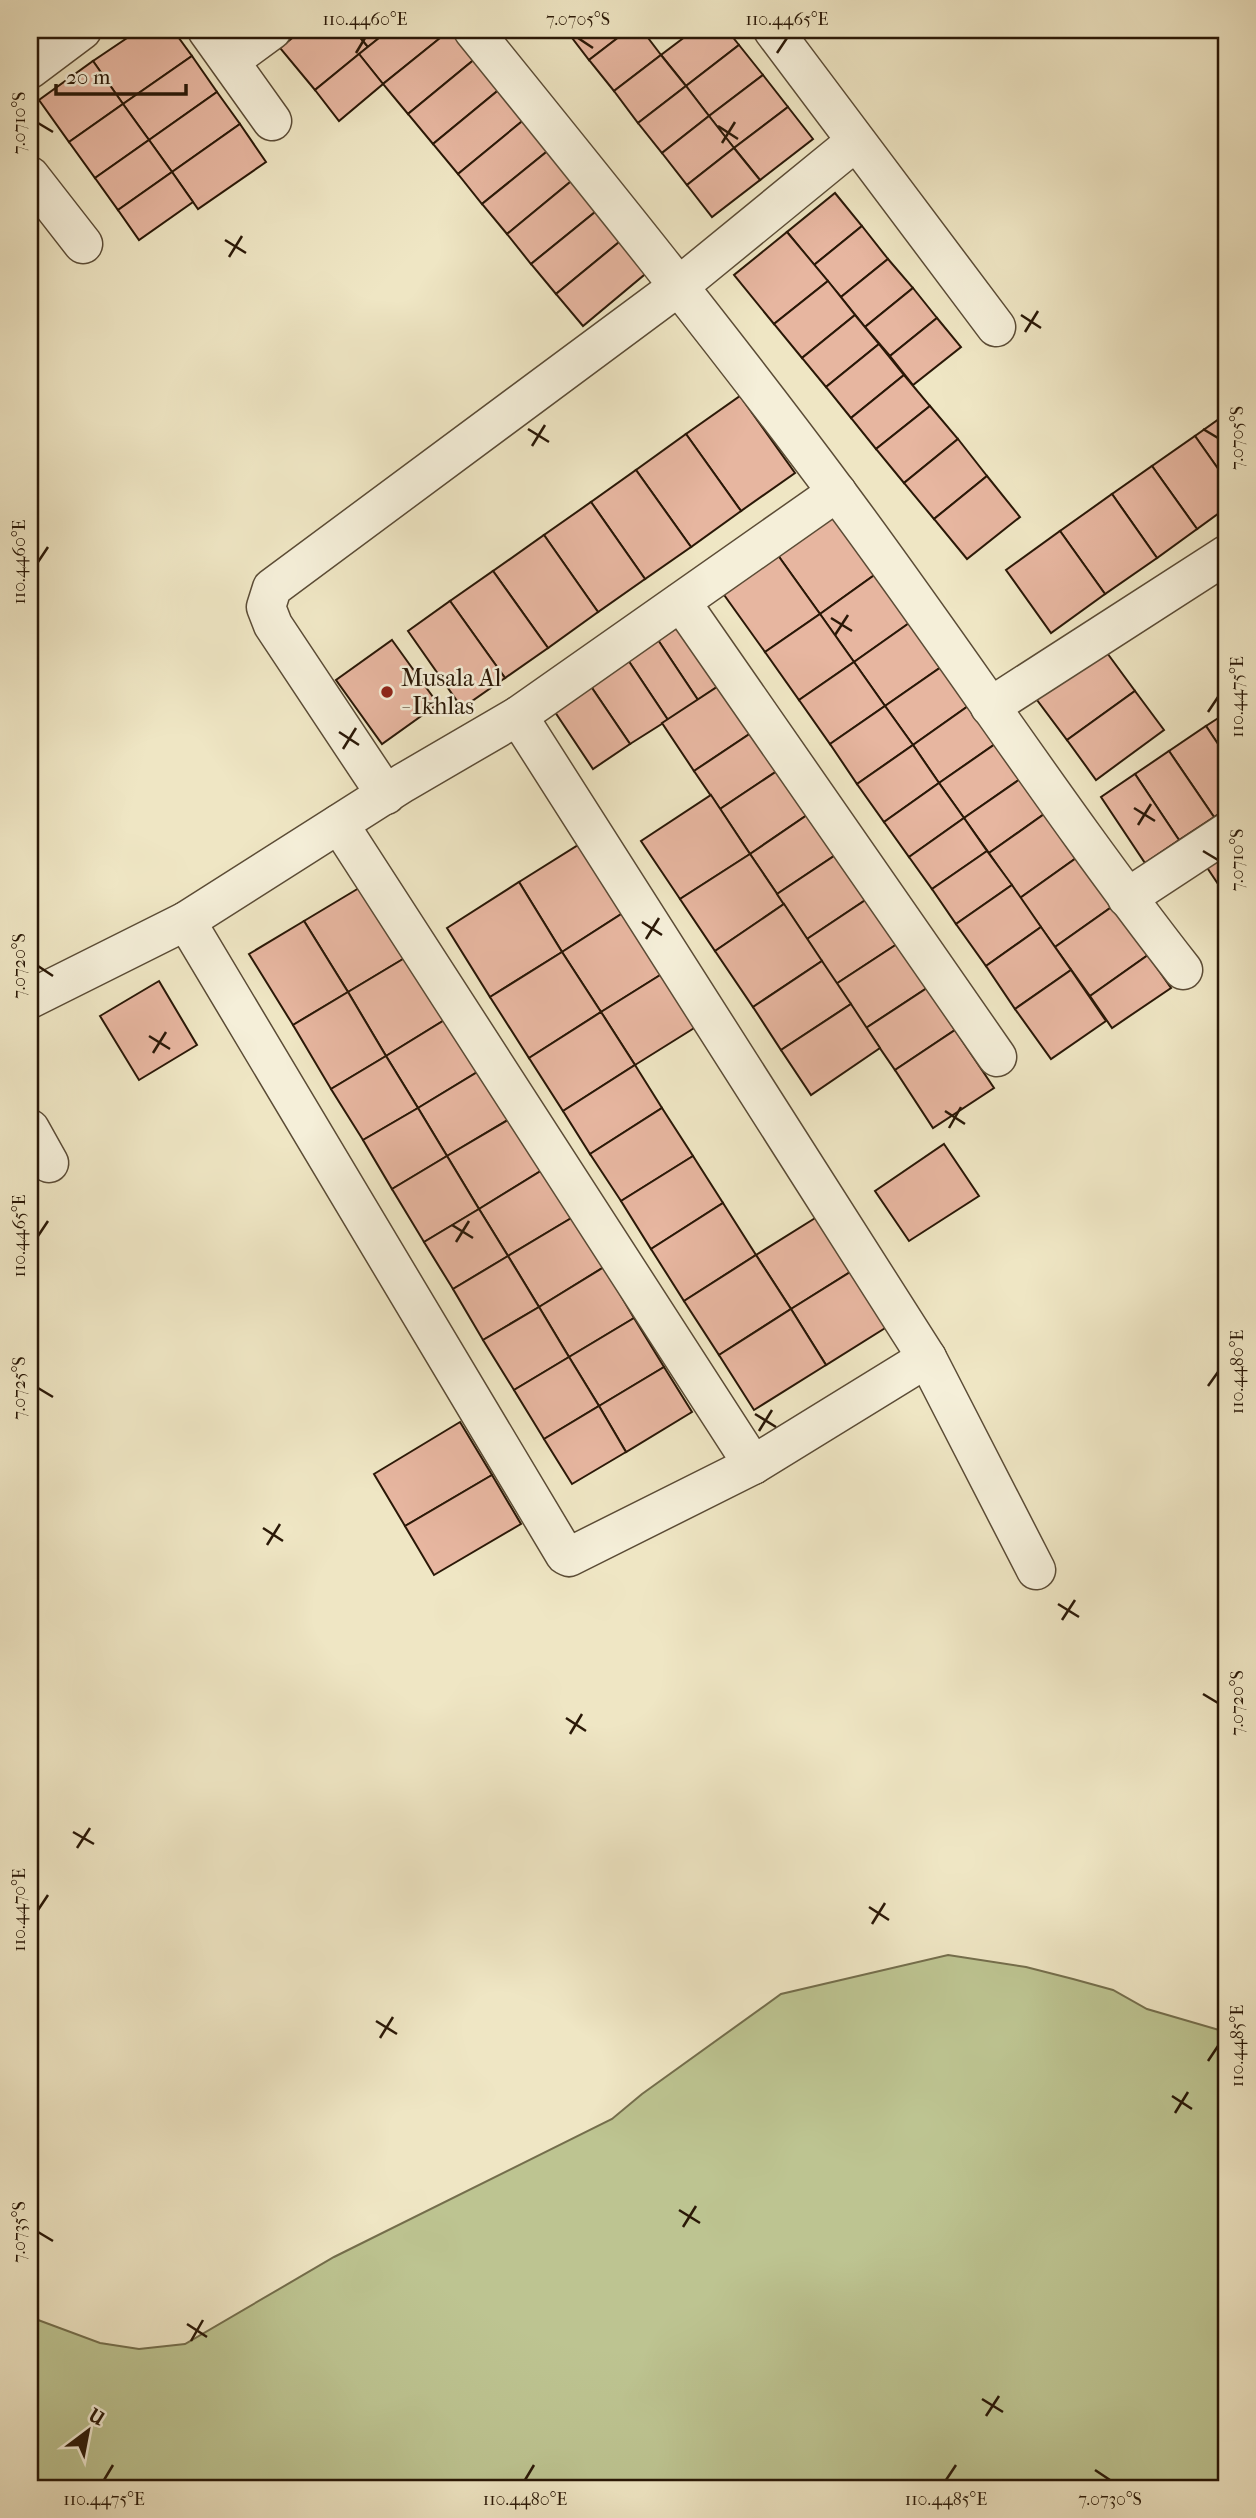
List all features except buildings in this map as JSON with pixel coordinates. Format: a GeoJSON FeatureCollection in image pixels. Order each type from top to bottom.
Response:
{"type":"FeatureCollection","features":[{"type":"Feature","properties":{"kind":"street"},"geometry":{"type":"LineString","coordinates":[[30,68],[82,30]]}},
{"type":"Feature","properties":{"kind":"street"},"geometry":{"type":"LineString","coordinates":[[207,30],[272,121]]}},
{"type":"Feature","properties":{"kind":"street"},"geometry":{"type":"LineString","coordinates":[[231,60],[272,30]]}},
{"type":"Feature","properties":{"kind":"street"},"geometry":{"type":"LineString","coordinates":[[473,30],[679,286],[837,492],[1126,898],[1182,970]]}},
{"type":"Feature","properties":{"kind":"street"},"geometry":{"type":"LineString","coordinates":[[773,30],[996,327]]}},
{"type":"Feature","properties":{"kind":"street"},"geometry":{"type":"LineString","coordinates":[[386,795],[273,625],[266,607],[272,588],[679,286],[855,142]]}},
{"type":"Feature","properties":{"kind":"street"},"geometry":{"type":"LineString","coordinates":[[30,176],[83,244]]}},
{"type":"Feature","properties":{"kind":"street"},"geometry":{"type":"LineString","coordinates":[[30,999],[186,921],[339,824],[518,716],[837,492]]}},
{"type":"Feature","properties":{"kind":"street"},"geometry":{"type":"LineString","coordinates":[[990,707],[1226,555]]}},
{"type":"Feature","properties":{"kind":"street"},"geometry":{"type":"LineString","coordinates":[[681,602],[997,1057]]}},
{"type":"Feature","properties":{"kind":"street"},"geometry":{"type":"LineString","coordinates":[[518,716],[928,1358],[1036,1570]]}},
{"type":"Feature","properties":{"kind":"street"},"geometry":{"type":"LineString","coordinates":[[339,824],[753,1465]]}},
{"type":"Feature","properties":{"kind":"street"},"geometry":{"type":"LineString","coordinates":[[1126,898],[1226,832]]}},
{"type":"Feature","properties":{"kind":"street"},"geometry":{"type":"LineString","coordinates":[[186,921],[565,1555],[569,1557],[753,1465],[928,1358]]}},
{"type":"Feature","properties":{"kind":"street"},"geometry":{"type":"LineString","coordinates":[[30,1129],[50,1163]]}},
{"type":"Feature","properties":{"kind":"green space"},"geometry":{"type":"Polygon","coordinates":[[[948,1955],[1026,1967],[1113,1990],[1147,2009],[1226,2032],[1226,2488],[30,2488],[30,2317],[100,2343],[139,2349],[185,2344],[334,2257],[612,2119],[642,2094],[781,1994],[948,1955]]]}},
{"type":"Feature","properties":{"kind":"place","name":"Musala Al - Ikhlas"},"geometry":{"type":"Point","coordinates":[387,692]}}]}
